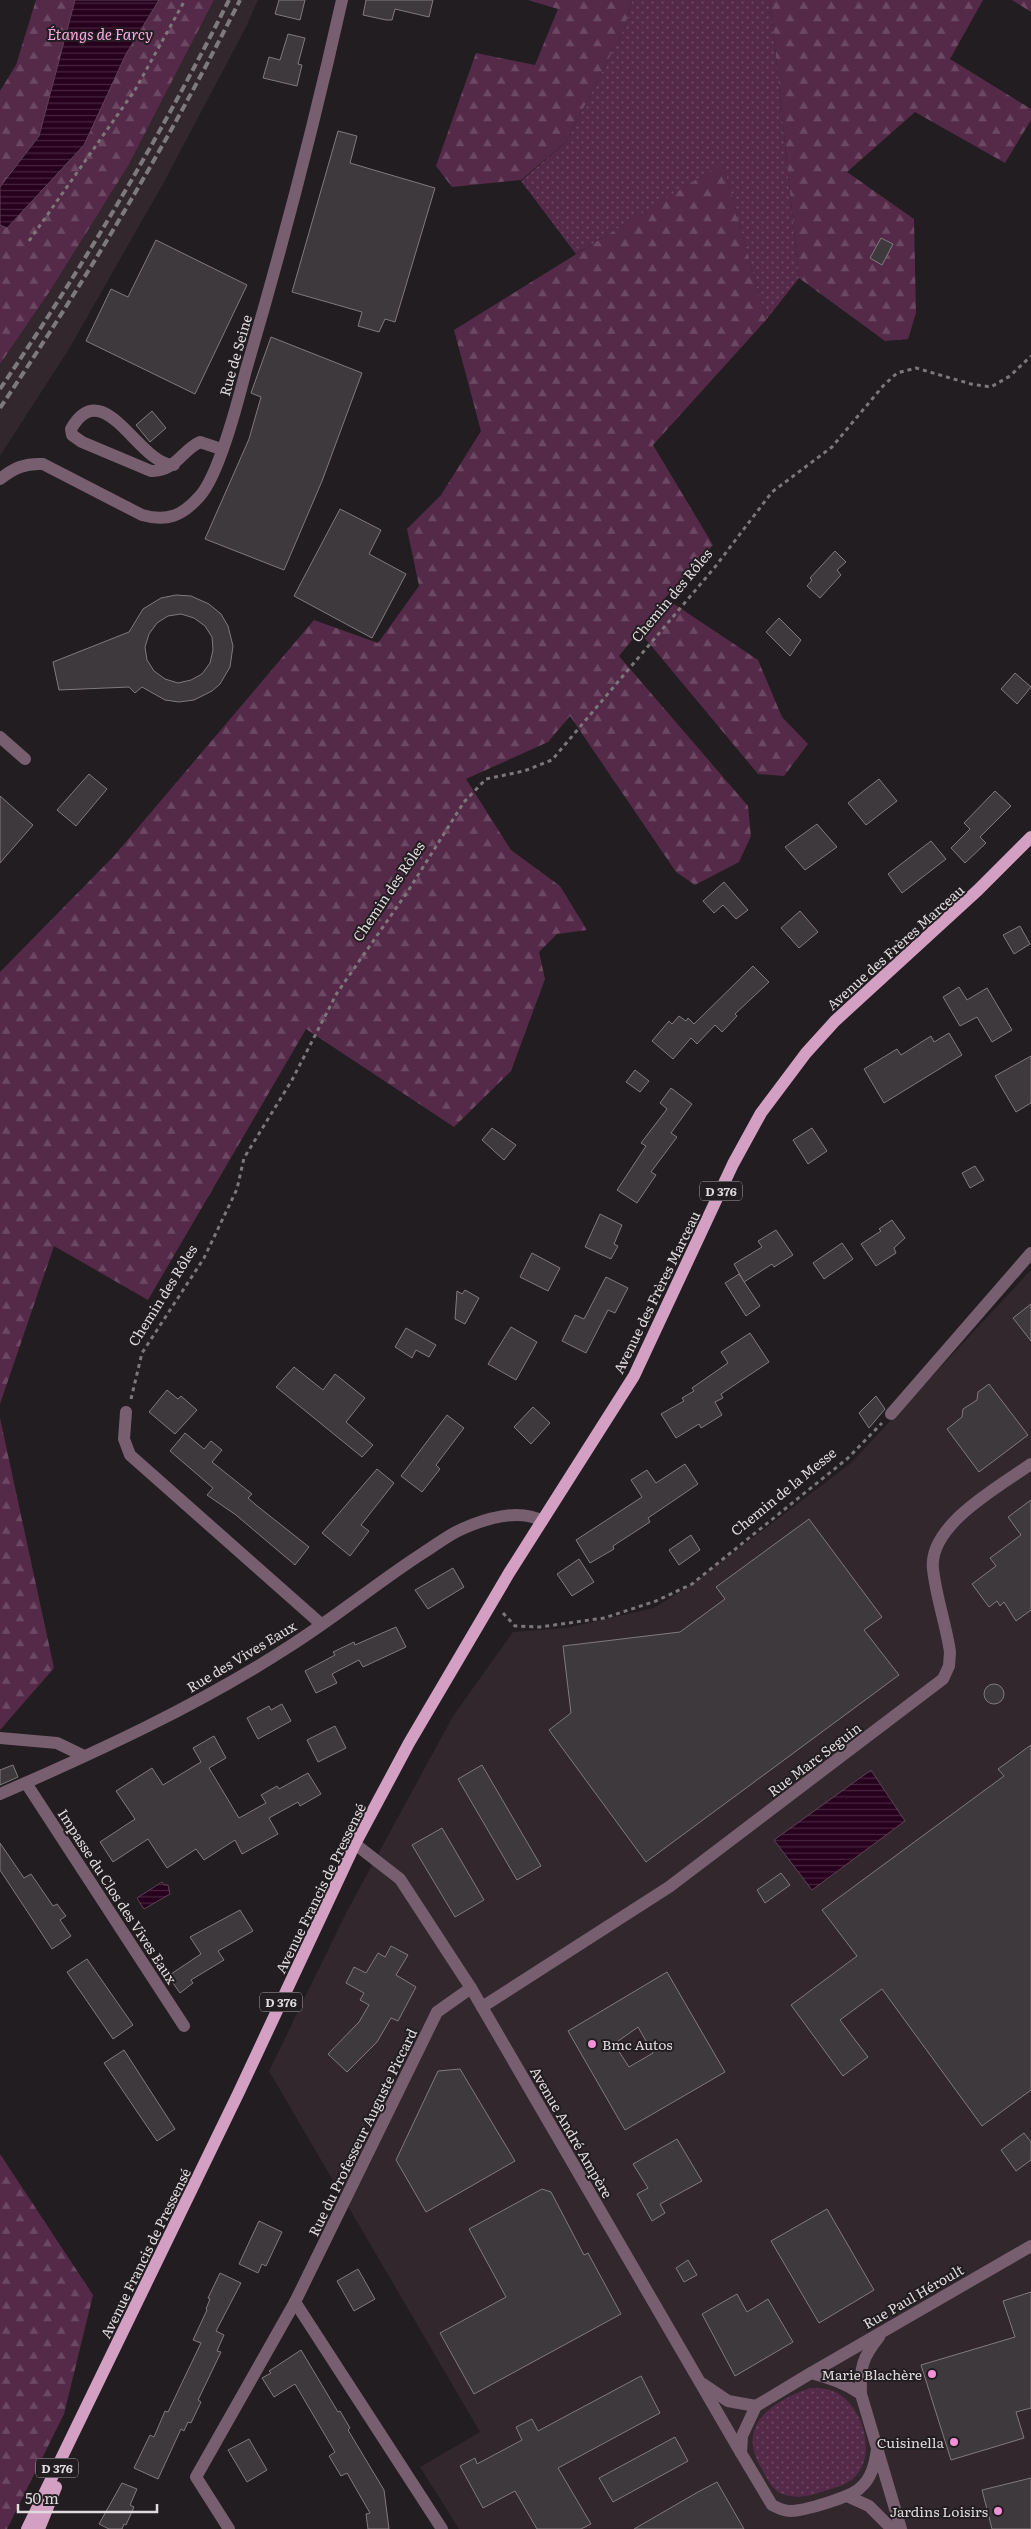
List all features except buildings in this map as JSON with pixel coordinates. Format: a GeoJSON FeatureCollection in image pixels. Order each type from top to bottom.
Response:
{"type":"FeatureCollection","features":[{"type":"Feature","properties":{"kind":"main road","name":"Avenue des Frères Marceau"},"geometry":{"type":"LineString","coordinates":[[490,1605],[634,1376],[740,1150],[775,1092],[835,1021],[978,890],[1031,837]]}},
{"type":"Feature","properties":{"kind":"main road","name":"Avenue Francis de Pressensé"},"geometry":{"type":"LineString","coordinates":[[27,2529],[87,2408],[356,1844],[409,1743],[490,1605]]}},
{"type":"Feature","properties":{"kind":"main road","name":"Avenue Francis de Pressensé"},"geometry":{"type":"LineString","coordinates":[[39,2529],[87,2408]]}},
{"type":"Feature","properties":{"kind":"street","name":"Rue de Seine"},"geometry":{"type":"LineString","coordinates":[[0,479],[21,465],[30,463],[43,464],[142,515],[158,519],[171,517],[184,511],[200,497],[211,480],[288,226],[342,0]]}},
{"type":"Feature","properties":{"kind":"street"},"geometry":{"type":"LineString","coordinates":[[174,465],[167,465],[153,458],[123,427],[106,413],[96,410],[84,415],[71,429],[72,435],[82,442],[145,469],[159,471],[174,465],[200,442],[221,449]]}},
{"type":"Feature","properties":{"kind":"street"},"geometry":{"type":"LineString","coordinates":[[0,737],[24,759]]}},
{"type":"Feature","properties":{"kind":"street"},"geometry":{"type":"LineString","coordinates":[[891,1414],[1031,1253]]}},
{"type":"Feature","properties":{"kind":"street"},"geometry":{"type":"LineString","coordinates":[[126,1412],[124,1439],[130,1455],[320,1624]]}},
{"type":"Feature","properties":{"kind":"street","name":"Rue Marc Seguin"},"geometry":{"type":"LineString","coordinates":[[482,2007],[669,1886],[943,1679],[949,1666],[950,1652],[933,1567],[938,1544],[945,1530],[959,1516],[1031,1464]]}},
{"type":"Feature","properties":{"kind":"street","name":"Rue des Vives Eaux"},"geometry":{"type":"LineString","coordinates":[[0,1794],[84,1756],[200,1698],[264,1663],[391,1574],[459,1530],[482,1520],[510,1516],[533,1516],[542,1521]]}},
{"type":"Feature","properties":{"kind":"street"},"geometry":{"type":"LineString","coordinates":[[0,1738],[57,1743],[84,1756]]}},
{"type":"Feature","properties":{"kind":"street","name":"Impasse du Clos des Vives Eaux"},"geometry":{"type":"LineString","coordinates":[[26,1783],[184,2026]]}},
{"type":"Feature","properties":{"kind":"street","name":"Avenue André Ampère"},"geometry":{"type":"LineString","coordinates":[[356,1844],[400,1879],[471,1988],[741,2453]]}},
{"type":"Feature","properties":{"kind":"street","name":"Rue du Professeur Auguste Piccard"},"geometry":{"type":"LineString","coordinates":[[229,2529],[196,2477],[296,2302],[436,2012],[471,1988]]}},
{"type":"Feature","properties":{"kind":"street","name":"Rue Paul Héroult"},"geometry":{"type":"LineString","coordinates":[[811,2374],[1031,2246]]}},
{"type":"Feature","properties":{"kind":"street"},"geometry":{"type":"LineString","coordinates":[[296,2302],[439,2527]]}},
{"type":"Feature","properties":{"kind":"street"},"geometry":{"type":"LineString","coordinates":[[884,2331],[866,2353],[860,2371],[861,2394],[901,2529]]}},
{"type":"Feature","properties":{"kind":"street"},"geometry":{"type":"LineString","coordinates":[[861,2394],[841,2382],[811,2374],[756,2406],[742,2436],[741,2453],[772,2505],[780,2510],[791,2511],[847,2496],[860,2488],[869,2477],[875,2463],[877,2449]]}},
{"type":"Feature","properties":{"kind":"street"},"geometry":{"type":"LineString","coordinates":[[699,2381],[728,2401],[756,2406]]}},
{"type":"Feature","properties":{"kind":"street"},"geometry":{"type":"LineString","coordinates":[[847,2496],[870,2506],[892,2529]]}},
{"type":"Feature","properties":{"kind":"path"},"geometry":{"type":"LineString","coordinates":[[29,241],[135,90],[185,0]]}},
{"type":"Feature","properties":{"kind":"path","name":"Chemin des Rôles"},"geometry":{"type":"LineString","coordinates":[[126,1412],[142,1353],[204,1258],[237,1189],[244,1158],[292,1080],[338,993],[408,891],[464,802],[486,779],[524,771],[552,760],[714,567],[772,492],[832,447],[883,386],[897,373],[916,368],[971,384],[991,387],[1010,376],[1031,356]]}},
{"type":"Feature","properties":{"kind":"path","name":"Chemin de la Messe"},"geometry":{"type":"LineString","coordinates":[[490,1605],[504,1614],[515,1626],[540,1627],[604,1618],[674,1593],[692,1584],[848,1458],[891,1414]]}},
{"type":"Feature","properties":{"kind":"shaded area"},"geometry":{"type":"Polygon","coordinates":[[[214,0],[258,0],[246,27],[164,182],[69,349],[0,456],[0,364],[50,291],[128,166],[214,0]]]}},
{"type":"Feature","properties":{"kind":"shaded area"},"geometry":{"type":"Polygon","coordinates":[[[1031,1270],[1031,2529],[459,2529],[420,2467],[480,2432],[269,2071],[346,1913],[453,1716],[513,1632],[566,1628],[654,1608],[692,1584],[851,1463],[1031,1270]]]}},
{"type":"Feature","properties":{"kind":"green space"},"geometry":{"type":"Polygon","coordinates":[[[36,0],[75,0],[39,136],[0,187],[0,91],[16,65],[36,0]]]}},
{"type":"Feature","properties":{"kind":"green space"},"geometry":{"type":"Polygon","coordinates":[[[159,0],[214,0],[128,166],[50,291],[0,364],[0,225],[8,228],[126,54],[159,0]]]}},
{"type":"Feature","properties":{"kind":"green space"},"geometry":{"type":"Polygon","coordinates":[[[528,0],[632,0],[624,29],[566,142],[521,180],[452,187],[436,166],[476,53],[535,65],[558,9],[528,0]]]}},
{"type":"Feature","properties":{"kind":"green space"},"geometry":{"type":"Polygon","coordinates":[[[632,0],[770,0],[799,278],[766,320],[723,164],[576,254],[521,181],[566,142],[624,29],[632,0]]]}},
{"type":"Feature","properties":{"kind":"green space"},"geometry":{"type":"Polygon","coordinates":[[[770,0],[983,0],[950,59],[1031,109],[1031,120],[1005,163],[915,112],[847,172],[914,219],[916,313],[908,339],[885,341],[799,278],[770,0]]]}},
{"type":"Feature","properties":{"kind":"green space"},"geometry":{"type":"Polygon","coordinates":[[[1012,0],[1031,0],[1031,12],[1012,0]]]}},
{"type":"Feature","properties":{"kind":"green space"},"geometry":{"type":"Polygon","coordinates":[[[723,163],[766,320],[653,445],[713,545],[665,598],[758,660],[782,717],[808,744],[784,776],[758,774],[639,631],[619,656],[748,806],[751,836],[739,862],[695,885],[676,872],[570,716],[548,742],[466,779],[511,850],[560,886],[587,930],[557,934],[539,952],[545,979],[511,1071],[454,1127],[306,1029],[148,1300],[54,1246],[0,1404],[0,972],[114,856],[314,620],[378,643],[419,586],[407,529],[441,495],[481,431],[454,330],[723,163]]]}},
{"type":"Feature","properties":{"kind":"green space"},"geometry":{"type":"Polygon","coordinates":[[[0,1418],[54,1668],[0,1730],[0,1418]]]}},
{"type":"Feature","properties":{"kind":"green space"},"geometry":{"type":"Polygon","coordinates":[[[0,2154],[93,2295],[64,2414],[7,2529],[0,2529],[0,2154]]]}},
{"type":"Feature","properties":{"kind":"green space"},"geometry":{"type":"Polygon","coordinates":[[[810,2388],[821,2388],[839,2394],[855,2410],[864,2433],[865,2456],[862,2467],[855,2477],[848,2482],[811,2495],[801,2497],[790,2496],[774,2489],[764,2472],[755,2454],[753,2440],[755,2428],[761,2418],[771,2408],[810,2388]]]}},
{"type":"Feature","properties":{"kind":"water","name":"Étangs de Farcy"},"geometry":{"type":"Polygon","coordinates":[[[75,0],[159,0],[126,54],[84,145],[7,228],[0,225],[0,187],[39,136],[75,0]]]}},
{"type":"Feature","properties":{"kind":"water"},"geometry":{"type":"Polygon","coordinates":[[[871,1770],[905,1821],[812,1890],[774,1840],[871,1770]]]}},
{"type":"Feature","properties":{"kind":"water"},"geometry":{"type":"Polygon","coordinates":[[[162,1882],[164,1885],[168,1885],[170,1894],[144,1909],[137,1898],[162,1882]]]}},
{"type":"Feature","properties":{"kind":"railway"},"geometry":{"type":"LineString","coordinates":[[0,389],[92,247],[121,198],[229,0]]}},
{"type":"Feature","properties":{"kind":"railway"},"geometry":{"type":"LineString","coordinates":[[0,408],[96,259],[185,105],[240,0]]}},
{"type":"Feature","properties":{"kind":"place","name":"Bmc Autos"},"geometry":{"type":"Point","coordinates":[592,2044]}},
{"type":"Feature","properties":{"kind":"place","name":"Marie Blachère"},"geometry":{"type":"Point","coordinates":[932,2374]}},
{"type":"Feature","properties":{"kind":"place","name":"Cuisinella"},"geometry":{"type":"Point","coordinates":[954,2442]}},
{"type":"Feature","properties":{"kind":"place","name":"Jardins Loisirs"},"geometry":{"type":"Point","coordinates":[998,2511]}}]}
